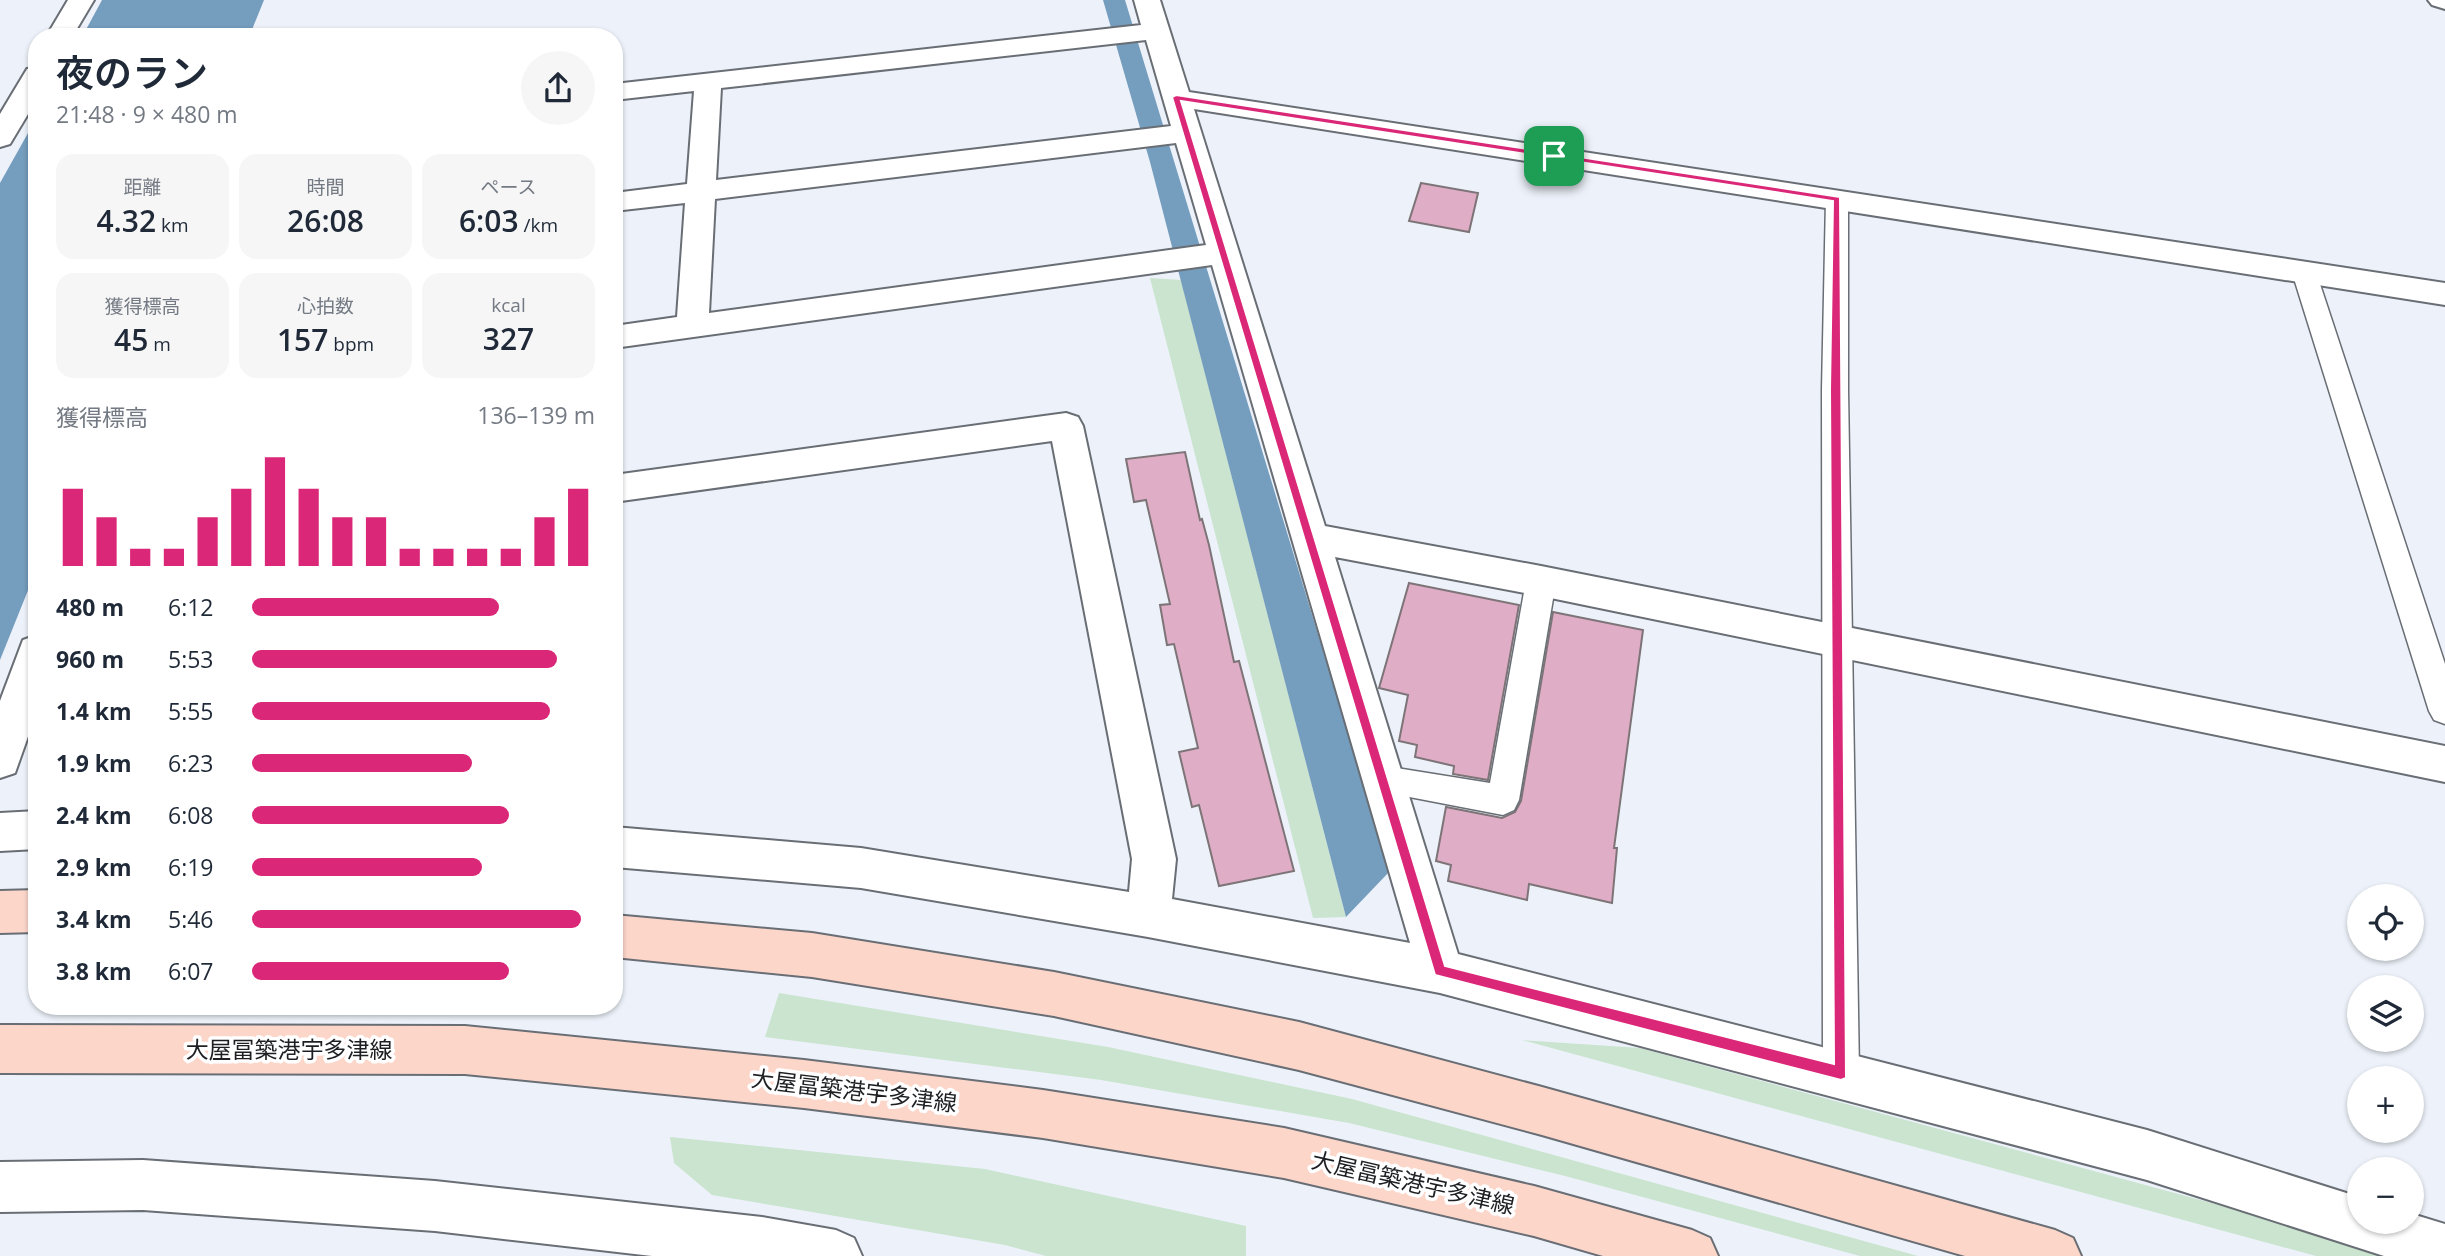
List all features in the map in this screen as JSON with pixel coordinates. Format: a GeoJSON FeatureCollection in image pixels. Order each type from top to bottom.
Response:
{"type":"FeatureCollection","features":[{"type":"Feature","properties":{"kind":"main road"},"geometry":{"type":"LineString","coordinates":[[0,912],[28,911]]}},
{"type":"Feature","properties":{"kind":"main road"},"geometry":{"type":"LineString","coordinates":[[623,937],[812,955],[1054,994],[1299,1046],[1542,1111],[2054,1256]]}},
{"type":"Feature","properties":{"kind":"main road","name":"大屋冨築港宇多津線"},"geometry":{"type":"LineString","coordinates":[[0,1049],[465,1050],[683,1072],[1043,1114],[1284,1153],[1534,1211],[1692,1256]]}},
{"type":"Feature","properties":{"kind":"street"},"geometry":{"type":"LineString","coordinates":[[64,28],[81,0]]}},
{"type":"Feature","properties":{"kind":"street"},"geometry":{"type":"LineString","coordinates":[[623,91],[1108,37],[1148,21],[1176,97],[1179,134],[1310,538],[1440,971]]}},
{"type":"Feature","properties":{"kind":"street"},"geometry":{"type":"LineString","coordinates":[[692,328],[708,82]]}},
{"type":"Feature","properties":{"kind":"street"},"geometry":{"type":"LineString","coordinates":[[0,138],[28,90]]}},
{"type":"Feature","properties":{"kind":"street"},"geometry":{"type":"LineString","coordinates":[[1176,97],[2445,294]]}},
{"type":"Feature","properties":{"kind":"street"},"geometry":{"type":"LineString","coordinates":[[623,201],[1179,134]]}},
{"type":"Feature","properties":{"kind":"street"},"geometry":{"type":"LineString","coordinates":[[623,336],[1216,254]]}},
{"type":"Feature","properties":{"kind":"street"},"geometry":{"type":"LineString","coordinates":[[623,488],[1066,426],[1154,859],[1148,916]]}},
{"type":"Feature","properties":{"kind":"street"},"geometry":{"type":"LineString","coordinates":[[1310,538],[1541,581],[2445,764]]}},
{"type":"Feature","properties":{"kind":"street"},"geometry":{"type":"LineString","coordinates":[[0,760],[28,678]]}},
{"type":"Feature","properties":{"kind":"street"},"geometry":{"type":"LineString","coordinates":[[0,832],[28,830]]}},
{"type":"Feature","properties":{"kind":"street"},"geometry":{"type":"LineString","coordinates":[[623,848],[861,868],[1148,916],[1440,971],[1841,1073],[2147,1155],[2445,1250]]}},
{"type":"Feature","properties":{"kind":"street"},"geometry":{"type":"LineString","coordinates":[[0,1187],[143,1185],[435,1206],[762,1242],[836,1256]]}},
{"type":"Feature","properties":{"kind":"lane"},"geometry":{"type":"LineString","coordinates":[[1837,199],[1841,1073]]}},
{"type":"Feature","properties":{"kind":"lane"},"geometry":{"type":"LineString","coordinates":[[2304,272],[2445,711]]}},
{"type":"Feature","properties":{"kind":"lane"},"geometry":{"type":"LineString","coordinates":[[1384,780],[1503,800],[1541,581]]}},
{"type":"Feature","properties":{"kind":"green space"},"geometry":{"type":"Polygon","coordinates":[[[1150,278],[1181,280],[1346,917],[1313,918],[1150,278]]]}},
{"type":"Feature","properties":{"kind":"green space"},"geometry":{"type":"Polygon","coordinates":[[[779,993],[1108,1047],[1352,1099],[1918,1256],[1860,1256],[1565,1176],[1349,1123],[1101,1080],[765,1037],[779,993]]]}},
{"type":"Feature","properties":{"kind":"green space"},"geometry":{"type":"Polygon","coordinates":[[[1522,1040],[1640,1048],[2337,1237],[2384,1256],[2316,1256],[1522,1040]]]}},
{"type":"Feature","properties":{"kind":"green space"},"geometry":{"type":"Polygon","coordinates":[[[670,1137],[985,1169],[1246,1226],[1246,1256],[1046,1256],[1005,1245],[712,1195],[674,1163],[670,1137]]]}},
{"type":"Feature","properties":{"kind":"water"},"geometry":{"type":"Polygon","coordinates":[[[102,0],[264,0],[253,28],[87,28],[102,0]]]}},
{"type":"Feature","properties":{"kind":"water"},"geometry":{"type":"Polygon","coordinates":[[[1103,0],[1125,0],[1390,871],[1346,917],[1150,162],[1103,0]]]}},
{"type":"Feature","properties":{"kind":"water"},"geometry":{"type":"Polygon","coordinates":[[[28,133],[28,590],[0,660],[0,183],[28,133]]]}},
{"type":"Feature","properties":{"kind":"building"},"geometry":{"type":"Polygon","coordinates":[[[1421,183],[1478,193],[1469,232],[1409,221],[1421,183]]]}},
{"type":"Feature","properties":{"kind":"building"},"geometry":{"type":"Polygon","coordinates":[[[1185,452],[1200,520],[1202,519],[1209,545],[1234,662],[1239,661],[1294,871],[1219,886],[1199,805],[1192,807],[1179,752],[1198,748],[1174,644],[1167,645],[1160,605],[1170,604],[1146,500],[1134,502],[1126,459],[1185,452]]]}},
{"type":"Feature","properties":{"kind":"building"},"geometry":{"type":"Polygon","coordinates":[[[1409,583],[1519,605],[1488,780],[1453,774],[1454,766],[1415,757],[1417,745],[1399,741],[1408,695],[1379,688],[1409,583]]]}},
{"type":"Feature","properties":{"kind":"building"},"geometry":{"type":"Polygon","coordinates":[[[1553,612],[1643,630],[1614,848],[1617,848],[1612,903],[1529,884],[1527,900],[1448,881],[1451,865],[1436,861],[1446,807],[1502,818],[1515,812],[1521,801],[1553,612]]]}},
{"type":"Feature","properties":{"kind":"route"},"geometry":{"type":"LineString","coordinates":[[1176,97],[1554,156],[1837,199],[1835,390],[1841,1073],[1440,971],[1176,97]]}}]}
